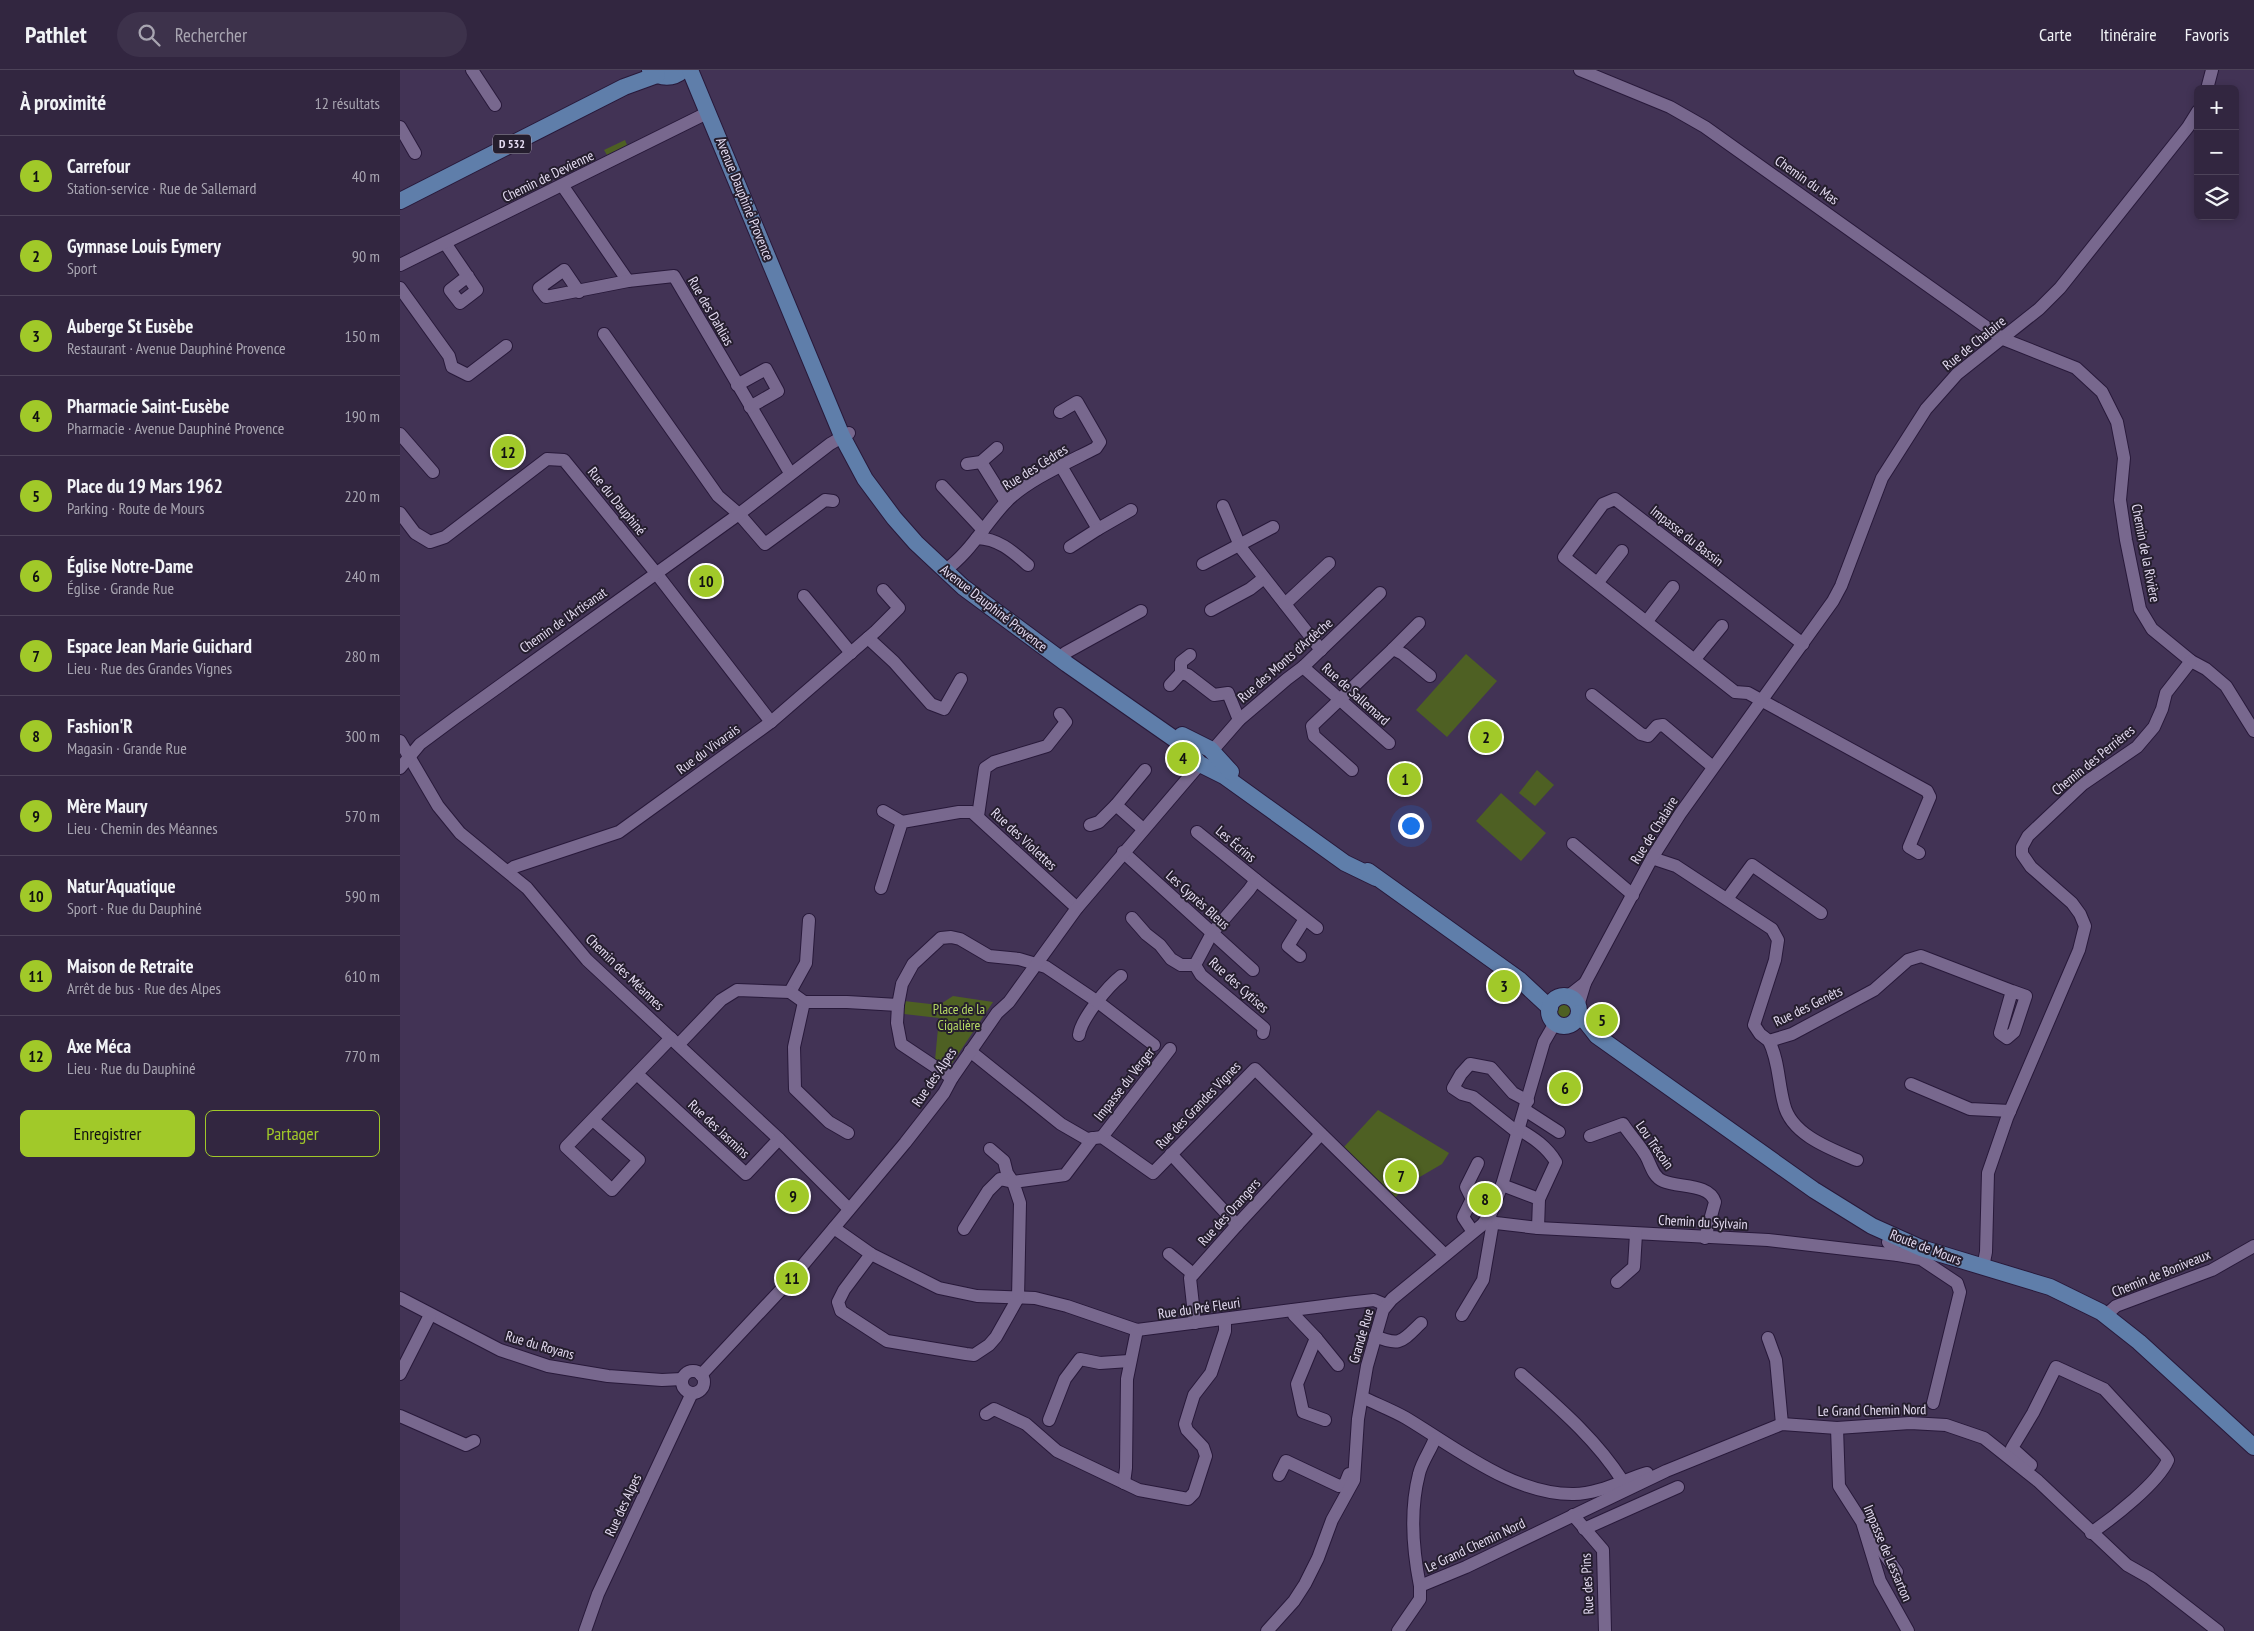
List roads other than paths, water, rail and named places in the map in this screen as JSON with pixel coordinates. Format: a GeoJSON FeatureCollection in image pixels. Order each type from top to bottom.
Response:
{"type":"FeatureCollection","features":[{"type":"Feature","properties":{"kind":"main road","name":"D 532"},"geometry":{"type":"LineString","coordinates":[[624,87],[634,70]]}},
{"type":"Feature","properties":{"kind":"main road"},"geometry":{"type":"LineString","coordinates":[[653,73],[670,77],[683,72]]}},
{"type":"Feature","properties":{"kind":"main road","name":"Avenue Dauphiné Provence"},"geometry":{"type":"LineString","coordinates":[[683,72],[700,92],[709,112],[790,306],[802,343],[865,479],[878,498],[916,543],[1067,664],[1183,745],[1228,770],[1333,844],[1376,878],[1565,1010]]}},
{"type":"Feature","properties":{"kind":"main road","name":"D 532"},"geometry":{"type":"LineString","coordinates":[[400,201],[653,73]]}},
{"type":"Feature","properties":{"kind":"main road","name":"Avenue Dauphiné Provence"},"geometry":{"type":"LineString","coordinates":[[947,568],[1140,706],[1206,757]]}},
{"type":"Feature","properties":{"kind":"main road","name":"Route de Mours"},"geometry":{"type":"LineString","coordinates":[[1565,1010],[1597,1036],[1814,1190],[1888,1238],[1919,1251],[1983,1267],[2050,1287],[2106,1315],[2139,1342],[2254,1448]]}},
{"type":"Feature","properties":{"kind":"street"},"geometry":{"type":"LineString","coordinates":[[472,70],[495,105]]}},
{"type":"Feature","properties":{"kind":"street","name":"Chemin du Mas"},"geometry":{"type":"LineString","coordinates":[[1580,70],[1670,107],[1705,127],[2003,339]]}},
{"type":"Feature","properties":{"kind":"street"},"geometry":{"type":"LineString","coordinates":[[2208,85],[2212,70]]}},
{"type":"Feature","properties":{"kind":"street","name":"Chemin de Devienne"},"geometry":{"type":"LineString","coordinates":[[400,266],[709,112]]}},
{"type":"Feature","properties":{"kind":"street","name":"Rue de Chalaire"},"geometry":{"type":"LineString","coordinates":[[1565,1010],[1586,983],[1652,858],[1680,814],[1760,701],[1822,618],[1841,586],[1882,478],[1926,409],[1958,374],[2039,309],[2060,288],[2188,127],[2194,117]]}},
{"type":"Feature","properties":{"kind":"street"},"geometry":{"type":"LineString","coordinates":[[400,127],[415,153]]}},
{"type":"Feature","properties":{"kind":"street"},"geometry":{"type":"LineString","coordinates":[[562,186],[628,281],[579,292]]}},
{"type":"Feature","properties":{"kind":"street"},"geometry":{"type":"LineString","coordinates":[[445,243],[468,276]]}},
{"type":"Feature","properties":{"kind":"street","name":"Rue des Dahlias"},"geometry":{"type":"LineString","coordinates":[[628,281],[674,276],[790,473]]}},
{"type":"Feature","properties":{"kind":"street"},"geometry":{"type":"LineString","coordinates":[[400,288],[449,356],[452,367],[468,375],[506,346]]}},
{"type":"Feature","properties":{"kind":"street"},"geometry":{"type":"LineString","coordinates":[[604,334],[718,496],[739,514],[765,544],[825,500],[833,501]]}},
{"type":"Feature","properties":{"kind":"street","name":"Chemin de la Rivière"},"geometry":{"type":"LineString","coordinates":[[2003,339],[2076,368],[2102,392],[2118,422],[2124,458],[2120,500],[2140,609],[2152,629],[2191,662],[2206,669],[2226,686],[2254,731]]}},
{"type":"Feature","properties":{"kind":"street"},"geometry":{"type":"LineString","coordinates":[[737,385],[766,369],[778,391],[750,407]]}},
{"type":"Feature","properties":{"kind":"street","name":"Rue des Cèdres"},"geometry":{"type":"LineString","coordinates":[[947,568],[1018,491],[1096,448],[1100,442],[1077,402],[1060,412]]}},
{"type":"Feature","properties":{"kind":"street"},"geometry":{"type":"LineString","coordinates":[[400,434],[433,472]]}},
{"type":"Feature","properties":{"kind":"street","name":"Chemin de l'Artisanat"},"geometry":{"type":"LineString","coordinates":[[400,768],[408,756],[420,744],[506,679],[739,514],[790,473],[846,435]]}},
{"type":"Feature","properties":{"kind":"street"},"geometry":{"type":"LineString","coordinates":[[967,464],[981,462],[997,448]]}},
{"type":"Feature","properties":{"kind":"street","name":"Rue du Dauphiné"},"geometry":{"type":"LineString","coordinates":[[400,513],[415,533],[430,542],[445,537],[547,460],[564,460],[656,573],[771,722]]}},
{"type":"Feature","properties":{"kind":"street"},"geometry":{"type":"LineString","coordinates":[[981,462],[1006,502]]}},
{"type":"Feature","properties":{"kind":"street"},"geometry":{"type":"LineString","coordinates":[[1062,466],[1098,529]]}},
{"type":"Feature","properties":{"kind":"street"},"geometry":{"type":"LineString","coordinates":[[942,486],[980,534],[1003,544],[1028,565]]}},
{"type":"Feature","properties":{"kind":"street","name":"Impasse du Bassin"},"geometry":{"type":"LineString","coordinates":[[1598,582],[1564,557],[1603,504],[1615,499],[1803,644]]}},
{"type":"Feature","properties":{"kind":"street"},"geometry":{"type":"LineString","coordinates":[[1223,506],[1240,544],[1264,578],[1321,650]]}},
{"type":"Feature","properties":{"kind":"street"},"geometry":{"type":"LineString","coordinates":[[1070,547],[1131,510]]}},
{"type":"Feature","properties":{"kind":"street"},"geometry":{"type":"LineString","coordinates":[[1203,564],[1274,527]]}},
{"type":"Feature","properties":{"kind":"street"},"geometry":{"type":"LineString","coordinates":[[1622,550],[1598,582],[1695,660],[1736,692],[1748,693],[1841,742],[1927,791],[1930,797],[1909,847],[1919,853]]}},
{"type":"Feature","properties":{"kind":"street"},"geometry":{"type":"LineString","coordinates":[[1285,604],[1329,563]]}},
{"type":"Feature","properties":{"kind":"street"},"geometry":{"type":"LineString","coordinates":[[1211,610],[1250,589],[1264,578]]}},
{"type":"Feature","properties":{"kind":"street"},"geometry":{"type":"LineString","coordinates":[[1647,621],[1673,587]]}},
{"type":"Feature","properties":{"kind":"street","name":"Rue du Vivarais"},"geometry":{"type":"LineString","coordinates":[[508,871],[514,867],[619,832],[771,722],[868,638],[899,608],[882,590]]}},
{"type":"Feature","properties":{"kind":"street","name":"Rue des Monts d'Ardèche"},"geometry":{"type":"LineString","coordinates":[[1206,757],[1239,720],[1303,667],[1380,593]]}},
{"type":"Feature","properties":{"kind":"street"},"geometry":{"type":"LineString","coordinates":[[804,596],[851,653]]}},
{"type":"Feature","properties":{"kind":"street"},"geometry":{"type":"LineString","coordinates":[[1065,654],[1141,611]]}},
{"type":"Feature","properties":{"kind":"street"},"geometry":{"type":"LineString","coordinates":[[1352,770],[1314,736],[1312,726],[1418,623]]}},
{"type":"Feature","properties":{"kind":"street"},"geometry":{"type":"LineString","coordinates":[[1695,660],[1722,626]]}},
{"type":"Feature","properties":{"kind":"street"},"geometry":{"type":"LineString","coordinates":[[868,638],[894,662],[931,704],[944,709],[961,679]]}},
{"type":"Feature","properties":{"kind":"street"},"geometry":{"type":"LineString","coordinates":[[1393,649],[1403,654],[1430,676]]}},
{"type":"Feature","properties":{"kind":"street"},"geometry":{"type":"LineString","coordinates":[[1170,685],[1180,673],[1181,662],[1190,655]]}},
{"type":"Feature","properties":{"kind":"street","name":"Chemin des Perrières"},"geometry":{"type":"LineString","coordinates":[[1983,1267],[1986,1252],[1988,1173],[2010,1111],[2079,950],[2085,926],[2080,914],[2072,903],[2031,867],[2022,854],[2022,847],[2028,836],[2083,784],[2137,747],[2154,727],[2162,709],[2166,693],[2191,662]]}},
{"type":"Feature","properties":{"kind":"street","name":"Rue de Sallemard"},"geometry":{"type":"LineString","coordinates":[[1303,667],[1338,700],[1389,743]]}},
{"type":"Feature","properties":{"kind":"street"},"geometry":{"type":"LineString","coordinates":[[1180,673],[1188,675],[1214,695],[1228,693],[1239,720]]}},
{"type":"Feature","properties":{"kind":"street"},"geometry":{"type":"LineString","coordinates":[[1592,695],[1641,734],[1648,736],[1657,726],[1663,725],[1714,767]]}},
{"type":"Feature","properties":{"kind":"street","name":"Rue des Violettes"},"geometry":{"type":"LineString","coordinates":[[1060,714],[1066,722],[1047,746],[994,762],[985,768],[978,816],[1077,908]]}},
{"type":"Feature","properties":{"kind":"street","name":"Chemin des Méannes"},"geometry":{"type":"LineString","coordinates":[[400,741],[438,806],[460,833],[527,888],[587,960],[779,1138],[849,1209]]}},
{"type":"Feature","properties":{"kind":"street","name":"Rue des Alpes"},"geometry":{"type":"LineString","coordinates":[[701,1375],[786,1284],[905,1143],[944,1093],[970,1052],[1077,908],[1206,757]]}},
{"type":"Feature","properties":{"kind":"street"},"geometry":{"type":"LineString","coordinates":[[1090,825],[1099,822],[1116,805],[1145,770]]}},
{"type":"Feature","properties":{"kind":"street"},"geometry":{"type":"LineString","coordinates":[[1116,805],[1143,829]]}},
{"type":"Feature","properties":{"kind":"street"},"geometry":{"type":"LineString","coordinates":[[883,812],[902,822],[959,812],[972,812],[978,816]]}},
{"type":"Feature","properties":{"kind":"street"},"geometry":{"type":"LineString","coordinates":[[881,888],[902,822]]}},
{"type":"Feature","properties":{"kind":"street","name":"Les Écrins"},"geometry":{"type":"LineString","coordinates":[[1197,832],[1317,928]]}},
{"type":"Feature","properties":{"kind":"street"},"geometry":{"type":"LineString","coordinates":[[1573,844],[1633,895]]}},
{"type":"Feature","properties":{"kind":"street","name":"Les Cyprès Bleus"},"geometry":{"type":"LineString","coordinates":[[1123,852],[1253,970]]}},
{"type":"Feature","properties":{"kind":"street","name":"Rue des Genêts"},"geometry":{"type":"LineString","coordinates":[[1652,858],[1676,866],[1772,929],[1778,940],[1775,960],[1754,1025],[1760,1034],[1769,1040],[1792,1034],[1874,990],[1908,960],[1921,956],[2012,991]]}},
{"type":"Feature","properties":{"kind":"street"},"geometry":{"type":"LineString","coordinates":[[1727,899],[1752,865],[1821,913]]}},
{"type":"Feature","properties":{"kind":"street","name":"Les Écrins"},"geometry":{"type":"LineString","coordinates":[[1212,933],[1250,890],[1256,880]]}},
{"type":"Feature","properties":{"kind":"street"},"geometry":{"type":"LineString","coordinates":[[1132,918],[1146,934],[1160,945],[1171,959],[1181,965],[1194,965]]}},
{"type":"Feature","properties":{"kind":"street"},"geometry":{"type":"LineString","coordinates":[[1300,956],[1288,946],[1305,919]]}},
{"type":"Feature","properties":{"kind":"street"},"geometry":{"type":"LineString","coordinates":[[790,992],[806,963],[809,920]]}},
{"type":"Feature","properties":{"kind":"street","name":"Rue des Cytises"},"geometry":{"type":"LineString","coordinates":[[1212,933],[1194,965],[1202,975],[1264,1028],[1263,1033]]}},
{"type":"Feature","properties":{"kind":"street"},"geometry":{"type":"LineString","coordinates":[[952,1078],[901,1044],[897,1024],[902,984],[913,964],[942,938],[960,939],[989,956],[1037,963],[1046,967],[1098,1002],[1154,1045]]}},
{"type":"Feature","properties":{"kind":"street"},"geometry":{"type":"LineString","coordinates":[[1079,1035],[1080,1028],[1098,1002],[1121,976]]}},
{"type":"Feature","properties":{"kind":"street"},"geometry":{"type":"LineString","coordinates":[[593,1120],[639,1160],[612,1190],[566,1148],[637,1074],[729,994],[737,990],[790,992],[804,1002],[898,1005]]}},
{"type":"Feature","properties":{"kind":"street"},"geometry":{"type":"LineString","coordinates":[[804,1002],[794,1047],[795,1089],[829,1122],[848,1133]]}},
{"type":"Feature","properties":{"kind":"street","name":"Grande Rue"},"geometry":{"type":"LineString","coordinates":[[1267,1631],[1294,1602],[1305,1584],[1318,1558],[1332,1520],[1354,1480],[1358,1419],[1367,1366],[1386,1305],[1473,1232],[1490,1221],[1544,1042],[1565,1010]]}},
{"type":"Feature","properties":{"kind":"street"},"geometry":{"type":"LineString","coordinates":[[1769,1040],[1776,1056],[1784,1105],[1791,1120],[1818,1142],[1858,1160]]}},
{"type":"Feature","properties":{"kind":"street","name":"Impasse du Verger"},"geometry":{"type":"LineString","coordinates":[[964,1229],[988,1191],[1000,1179],[1014,1182],[1049,1179],[1065,1175],[1098,1138],[1170,1049]]}},
{"type":"Feature","properties":{"kind":"street","name":"Rue des Grandes Vignes"},"geometry":{"type":"LineString","coordinates":[[970,1052],[1060,1124],[1087,1139],[1098,1138],[1153,1173],[1255,1069],[1445,1255]]}},
{"type":"Feature","properties":{"kind":"street"},"geometry":{"type":"LineString","coordinates":[[1538,1228],[1539,1199],[1556,1162],[1551,1153],[1540,1143],[1518,1131],[1473,1097],[1462,1094],[1453,1088],[1461,1074],[1470,1064],[1490,1068],[1526,1106],[1559,1132]]}},
{"type":"Feature","properties":{"kind":"street","name":"Rue des Jasmins"},"geometry":{"type":"LineString","coordinates":[[637,1074],[746,1174],[779,1138]]}},
{"type":"Feature","properties":{"kind":"street"},"geometry":{"type":"LineString","coordinates":[[1911,1084],[1970,1110],[2010,1111]]}},
{"type":"Feature","properties":{"kind":"street","name":"Lou Trécoin"},"geometry":{"type":"LineString","coordinates":[[1590,1136],[1623,1124],[1646,1156],[1653,1172],[1662,1181],[1707,1191],[1713,1196],[1715,1202],[1705,1238]]}},
{"type":"Feature","properties":{"kind":"street","name":"Rue des Orangers"},"geometry":{"type":"LineString","coordinates":[[1193,1274],[1237,1224],[1322,1134]]}},
{"type":"Feature","properties":{"kind":"street"},"geometry":{"type":"LineString","coordinates":[[871,1254],[844,1290],[838,1302],[841,1311],[887,1341],[974,1355],[983,1351],[996,1337],[1018,1298],[1020,1203],[1014,1182],[1008,1173],[1004,1161],[990,1149]]}},
{"type":"Feature","properties":{"kind":"street"},"geometry":{"type":"LineString","coordinates":[[1171,1154],[1237,1224]]}},
{"type":"Feature","properties":{"kind":"street"},"geometry":{"type":"LineString","coordinates":[[1473,1232],[1464,1217],[1472,1199],[1466,1187],[1478,1164]]}},
{"type":"Feature","properties":{"kind":"street"},"geometry":{"type":"LineString","coordinates":[[1502,1185],[1539,1199]]}},
{"type":"Feature","properties":{"kind":"street"},"geometry":{"type":"LineString","coordinates":[[1462,1316],[1483,1280],[1490,1221]]}},
{"type":"Feature","properties":{"kind":"street","name":"Chemin du Sylvain"},"geometry":{"type":"LineString","coordinates":[[1490,1221],[1538,1228],[1768,1240],[1898,1255]]}},
{"type":"Feature","properties":{"kind":"street","name":"Rue du Pré Fleuri"},"geometry":{"type":"LineString","coordinates":[[834,1228],[871,1254],[940,1288],[977,1296],[1035,1298],[1067,1306],[1137,1330],[1374,1300],[1386,1305]]}},
{"type":"Feature","properties":{"kind":"street"},"geometry":{"type":"LineString","coordinates":[[1617,1282],[1634,1267],[1636,1234]]}},
{"type":"Feature","properties":{"kind":"street"},"geometry":{"type":"LineString","coordinates":[[1880,1254],[1888,1238]]}},
{"type":"Feature","properties":{"kind":"street"},"geometry":{"type":"LineString","coordinates":[[1888,1238],[1898,1255],[1911,1249],[1919,1251],[1957,1283],[1960,1292],[1933,1402]]}},
{"type":"Feature","properties":{"kind":"street","name":"Chemin de Boniveaux"},"geometry":{"type":"LineString","coordinates":[[2106,1315],[2116,1306],[2212,1270],[2254,1246]]}},
{"type":"Feature","properties":{"kind":"street"},"geometry":{"type":"LineString","coordinates":[[1169,1254],[1193,1274],[1190,1278],[1195,1323]]}},
{"type":"Feature","properties":{"kind":"street","name":"Rue du Royans"},"geometry":{"type":"LineString","coordinates":[[400,1298],[500,1350],[548,1366],[608,1376],[662,1380],[682,1378]]}},
{"type":"Feature","properties":{"kind":"street"},"geometry":{"type":"LineString","coordinates":[[1292,1310],[1294,1315],[1338,1365]]}},
{"type":"Feature","properties":{"kind":"street"},"geometry":{"type":"LineString","coordinates":[[400,1374],[430,1314]]}},
{"type":"Feature","properties":{"kind":"street"},"geometry":{"type":"LineString","coordinates":[[986,1414],[994,1409],[1026,1424],[1051,1447],[1140,1490],[1184,1499],[1192,1496],[1206,1456],[1203,1447],[1187,1430],[1185,1424],[1194,1395],[1211,1373],[1225,1331],[1225,1320]]}},
{"type":"Feature","properties":{"kind":"street"},"geometry":{"type":"LineString","coordinates":[[1375,1336],[1390,1342],[1396,1342],[1406,1337],[1421,1323]]}},
{"type":"Feature","properties":{"kind":"street"},"geometry":{"type":"LineString","coordinates":[[1124,1483],[1129,1361],[1137,1330]]}},
{"type":"Feature","properties":{"kind":"street"},"geometry":{"type":"LineString","coordinates":[[1316,1338],[1297,1384],[1304,1412],[1326,1420]]}},
{"type":"Feature","properties":{"kind":"street"},"geometry":{"type":"LineString","coordinates":[[1768,1338],[1776,1360],[1782,1424]]}},
{"type":"Feature","properties":{"kind":"street"},"geometry":{"type":"LineString","coordinates":[[1048,1420],[1065,1379],[1080,1359],[1100,1363],[1129,1361]]}},
{"type":"Feature","properties":{"kind":"street"},"geometry":{"type":"LineString","coordinates":[[2038,1482],[2037,1472],[2012,1448],[2033,1413],[2056,1367],[2104,1389],[2168,1460],[2165,1466],[2145,1487],[2112,1518],[2091,1533]]}},
{"type":"Feature","properties":{"kind":"street"},"geometry":{"type":"LineString","coordinates":[[691,1371],[701,1375],[702,1387],[692,1393],[684,1388],[682,1378],[691,1371]]}},
{"type":"Feature","properties":{"kind":"street"},"geometry":{"type":"LineString","coordinates":[[1521,1374],[1583,1430],[1607,1456],[1622,1480]]}},
{"type":"Feature","properties":{"kind":"street","name":"Rue des Alpes"},"geometry":{"type":"LineString","coordinates":[[585,1631],[602,1586],[692,1393]]}},
{"type":"Feature","properties":{"kind":"street"},"geometry":{"type":"LineString","coordinates":[[1362,1397],[1406,1418],[1435,1438],[1517,1482],[1544,1490],[1575,1494],[1603,1488],[1622,1480],[1650,1473],[1661,1473]]}},
{"type":"Feature","properties":{"kind":"street"},"geometry":{"type":"LineString","coordinates":[[400,1416],[466,1446],[474,1441]]}},
{"type":"Feature","properties":{"kind":"street","name":"Le Grand Chemin Nord"},"geometry":{"type":"LineString","coordinates":[[1398,1631],[1420,1599],[1420,1586],[1466,1567],[1661,1473],[1782,1424],[1837,1428],[1891,1423],[1946,1425],[1984,1438],[2038,1482],[2127,1565],[2150,1578],[2218,1631]]}},
{"type":"Feature","properties":{"kind":"street","name":"Impasse de Lessarton"},"geometry":{"type":"LineString","coordinates":[[1837,1428],[1839,1486],[1862,1522],[1880,1580],[1908,1631]]}},
{"type":"Feature","properties":{"kind":"street"},"geometry":{"type":"LineString","coordinates":[[1420,1586],[1414,1540],[1414,1514],[1419,1473],[1435,1438]]}},
{"type":"Feature","properties":{"kind":"street"},"geometry":{"type":"LineString","coordinates":[[1280,1474],[1286,1461],[1341,1485],[1348,1480],[1351,1468],[1355,1464]]}},
{"type":"Feature","properties":{"kind":"street"},"geometry":{"type":"LineString","coordinates":[[1584,1528],[1678,1487]]}},
{"type":"Feature","properties":{"kind":"street","name":"Rue des Pins"},"geometry":{"type":"LineString","coordinates":[[1572,1515],[1602,1550],[1605,1631]]}},
{"type":"Feature","properties":{"kind":"street"},"geometry":{"type":"LineString","coordinates":[[1862,1522],[1897,1572]]}},
{"type":"Feature","properties":{"kind":"place","name":"Axe Méca"},"geometry":{"type":"Point","coordinates":[508,452]}},
{"type":"Feature","properties":{"kind":"place","name":"Natur'Aquatique"},"geometry":{"type":"Point","coordinates":[706,581]}},
{"type":"Feature","properties":{"kind":"place","name":"Gymnase Louis Eymery"},"geometry":{"type":"Point","coordinates":[1486,737]}},
{"type":"Feature","properties":{"kind":"place","name":"Pharmacie Saint-Eusèbe"},"geometry":{"type":"Point","coordinates":[1183,758]}},
{"type":"Feature","properties":{"kind":"place","name":"Carrefour"},"geometry":{"type":"Point","coordinates":[1405,779]}},
{"type":"Feature","properties":{"kind":"place","name":"Auberge St Eusèbe"},"geometry":{"type":"Point","coordinates":[1504,986]}},
{"type":"Feature","properties":{"kind":"place","name":"Place du 19 Mars 1962"},"geometry":{"type":"Point","coordinates":[1602,1020]}},
{"type":"Feature","properties":{"kind":"place","name":"Église Notre-Dame"},"geometry":{"type":"Point","coordinates":[1565,1088]}},
{"type":"Feature","properties":{"kind":"place","name":"Espace Jean Marie Guichard"},"geometry":{"type":"Point","coordinates":[1401,1176]}},
{"type":"Feature","properties":{"kind":"place","name":"Mère Maury"},"geometry":{"type":"Point","coordinates":[793,1196]}},
{"type":"Feature","properties":{"kind":"place","name":"Fashion'R"},"geometry":{"type":"Point","coordinates":[1485,1199]}},
{"type":"Feature","properties":{"kind":"place","name":"Maison de Retraite"},"geometry":{"type":"Point","coordinates":[792,1278]}},
{"type":"Feature","properties":{"kind":"park label","name":"Place de la Cigalière"},"geometry":{"type":"Point","coordinates":[959,1018]}}]}
